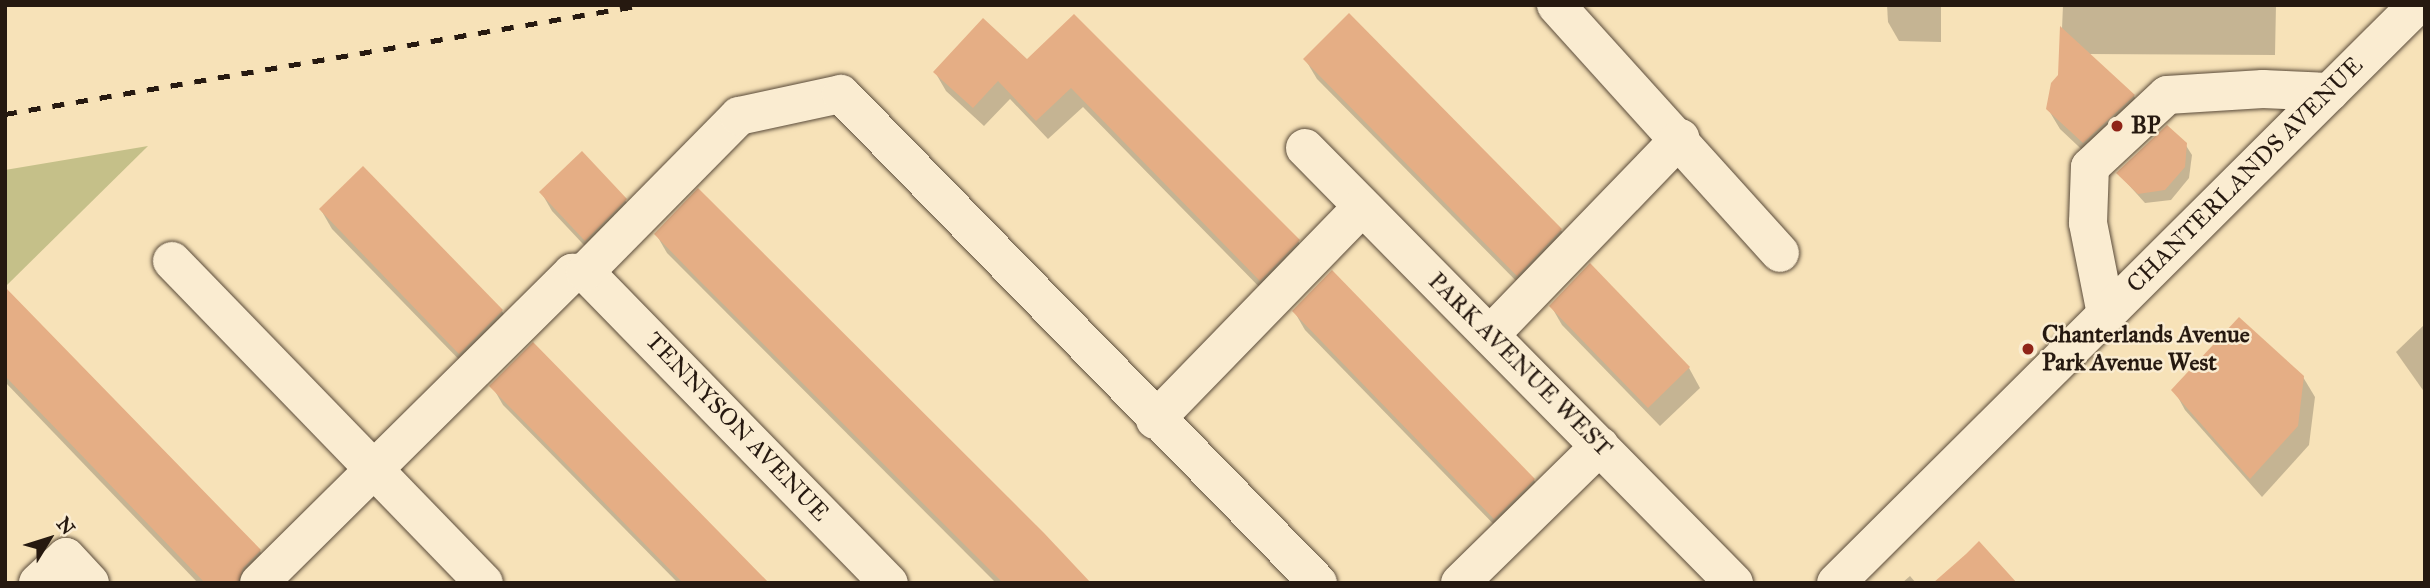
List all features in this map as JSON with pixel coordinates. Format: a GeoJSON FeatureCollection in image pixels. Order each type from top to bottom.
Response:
{"type":"FeatureCollection","features":[{"type":"Feature","properties":{"kind":"street"},"geometry":{"type":"LineString","coordinates":[[1556,5],[1680,138],[1780,253]]}},
{"type":"Feature","properties":{"kind":"street","name":"CHANTERLANDS AVENUE"},"geometry":{"type":"LineString","coordinates":[[1836,583],[2417,5]]}},
{"type":"Feature","properties":{"kind":"street"},"geometry":{"type":"LineString","coordinates":[[2106,314],[2074,168],[2167,94],[2330,92]]}},
{"type":"Feature","properties":{"kind":"street"},"geometry":{"type":"LineString","coordinates":[[259,583],[572,273],[584,272],[739,116],[841,94],[1155,420],[1318,583]]}},
{"type":"Feature","properties":{"kind":"street"},"geometry":{"type":"LineString","coordinates":[[1490,335],[1680,138]]}},
{"type":"Feature","properties":{"kind":"street","name":"PARK AVENUE WEST"},"geometry":{"type":"LineString","coordinates":[[1305,148],[1734,583]]}},
{"type":"Feature","properties":{"kind":"street"},"geometry":{"type":"LineString","coordinates":[[1155,420],[1362,207]]}},
{"type":"Feature","properties":{"kind":"street"},"geometry":{"type":"LineString","coordinates":[[172,261],[484,583]]}},
{"type":"Feature","properties":{"kind":"street","name":"TENNYSON AVENUE"},"geometry":{"type":"LineString","coordinates":[[584,272],[888,583]]}},
{"type":"Feature","properties":{"kind":"street"},"geometry":{"type":"LineString","coordinates":[[1460,583],[1600,446]]}},
{"type":"Feature","properties":{"kind":"street"},"geometry":{"type":"LineString","coordinates":[[38,583],[78,570]]}},
{"type":"Feature","properties":{"kind":"shaded area"},"geometry":{"type":"Polygon","coordinates":[[[148,146],[5,287],[5,170],[148,146]]]}},
{"type":"Feature","properties":{"kind":"building"},"geometry":{"type":"Polygon","coordinates":[[[1349,13],[1562,229],[1517,276],[1303,59],[1349,13]]]}},
{"type":"Feature","properties":{"kind":"building"},"geometry":{"type":"Polygon","coordinates":[[[1074,14],[1300,240],[1260,281],[1071,88],[1036,121],[998,81],[973,108],[933,72],[983,18],[1027,59],[1074,14]]]}},
{"type":"Feature","properties":{"kind":"building"},"geometry":{"type":"Polygon","coordinates":[[[2060,26],[2135,95],[2083,143],[2046,109],[2051,83],[2058,75],[2060,26]]]}},
{"type":"Feature","properties":{"kind":"building"},"geometry":{"type":"Polygon","coordinates":[[[2167,125],[2187,143],[2185,167],[2165,190],[2138,194],[2116,173],[2167,125]]]}},
{"type":"Feature","properties":{"kind":"building"},"geometry":{"type":"Polygon","coordinates":[[[582,151],[627,199],[585,241],[539,192],[582,151]]]}},
{"type":"Feature","properties":{"kind":"building"},"geometry":{"type":"Polygon","coordinates":[[[363,166],[503,310],[459,354],[319,209],[363,166]]]}},
{"type":"Feature","properties":{"kind":"building"},"geometry":{"type":"Polygon","coordinates":[[[698,188],[1091,583],[1003,583],[698,279],[654,234],[698,188]]]}},
{"type":"Feature","properties":{"kind":"building"},"geometry":{"type":"Polygon","coordinates":[[[1590,263],[1690,367],[1648,408],[1549,306],[1590,263]]]}},
{"type":"Feature","properties":{"kind":"building"},"geometry":{"type":"Polygon","coordinates":[[[1332,270],[1535,479],[1494,519],[1292,311],[1332,270]]]}},
{"type":"Feature","properties":{"kind":"building"},"geometry":{"type":"Polygon","coordinates":[[[5,287],[261,550],[243,568],[238,583],[205,583],[5,376],[5,287]]]}},
{"type":"Feature","properties":{"kind":"building"},"geometry":{"type":"Polygon","coordinates":[[[2239,317],[2304,376],[2298,426],[2250,479],[2171,390],[2239,317]]]}},
{"type":"Feature","properties":{"kind":"building"},"geometry":{"type":"Polygon","coordinates":[[[533,342],[769,583],[683,583],[489,386],[533,342]]]}},
{"type":"Feature","properties":{"kind":"building"},"geometry":{"type":"Polygon","coordinates":[[[1979,541],[2017,583],[1933,583],[1966,554],[1979,541]]]}},
{"type":"Feature","properties":{"kind":"railway"},"geometry":{"type":"LineString","coordinates":[[5,114],[642,5]]}},
{"type":"Feature","properties":{"kind":"place","name":"BP"},"geometry":{"type":"Point","coordinates":[2117,126]}},
{"type":"Feature","properties":{"kind":"place","name":"Chanterlands Avenue Park Avenue West"},"geometry":{"type":"Point","coordinates":[2028,349]}}]}
